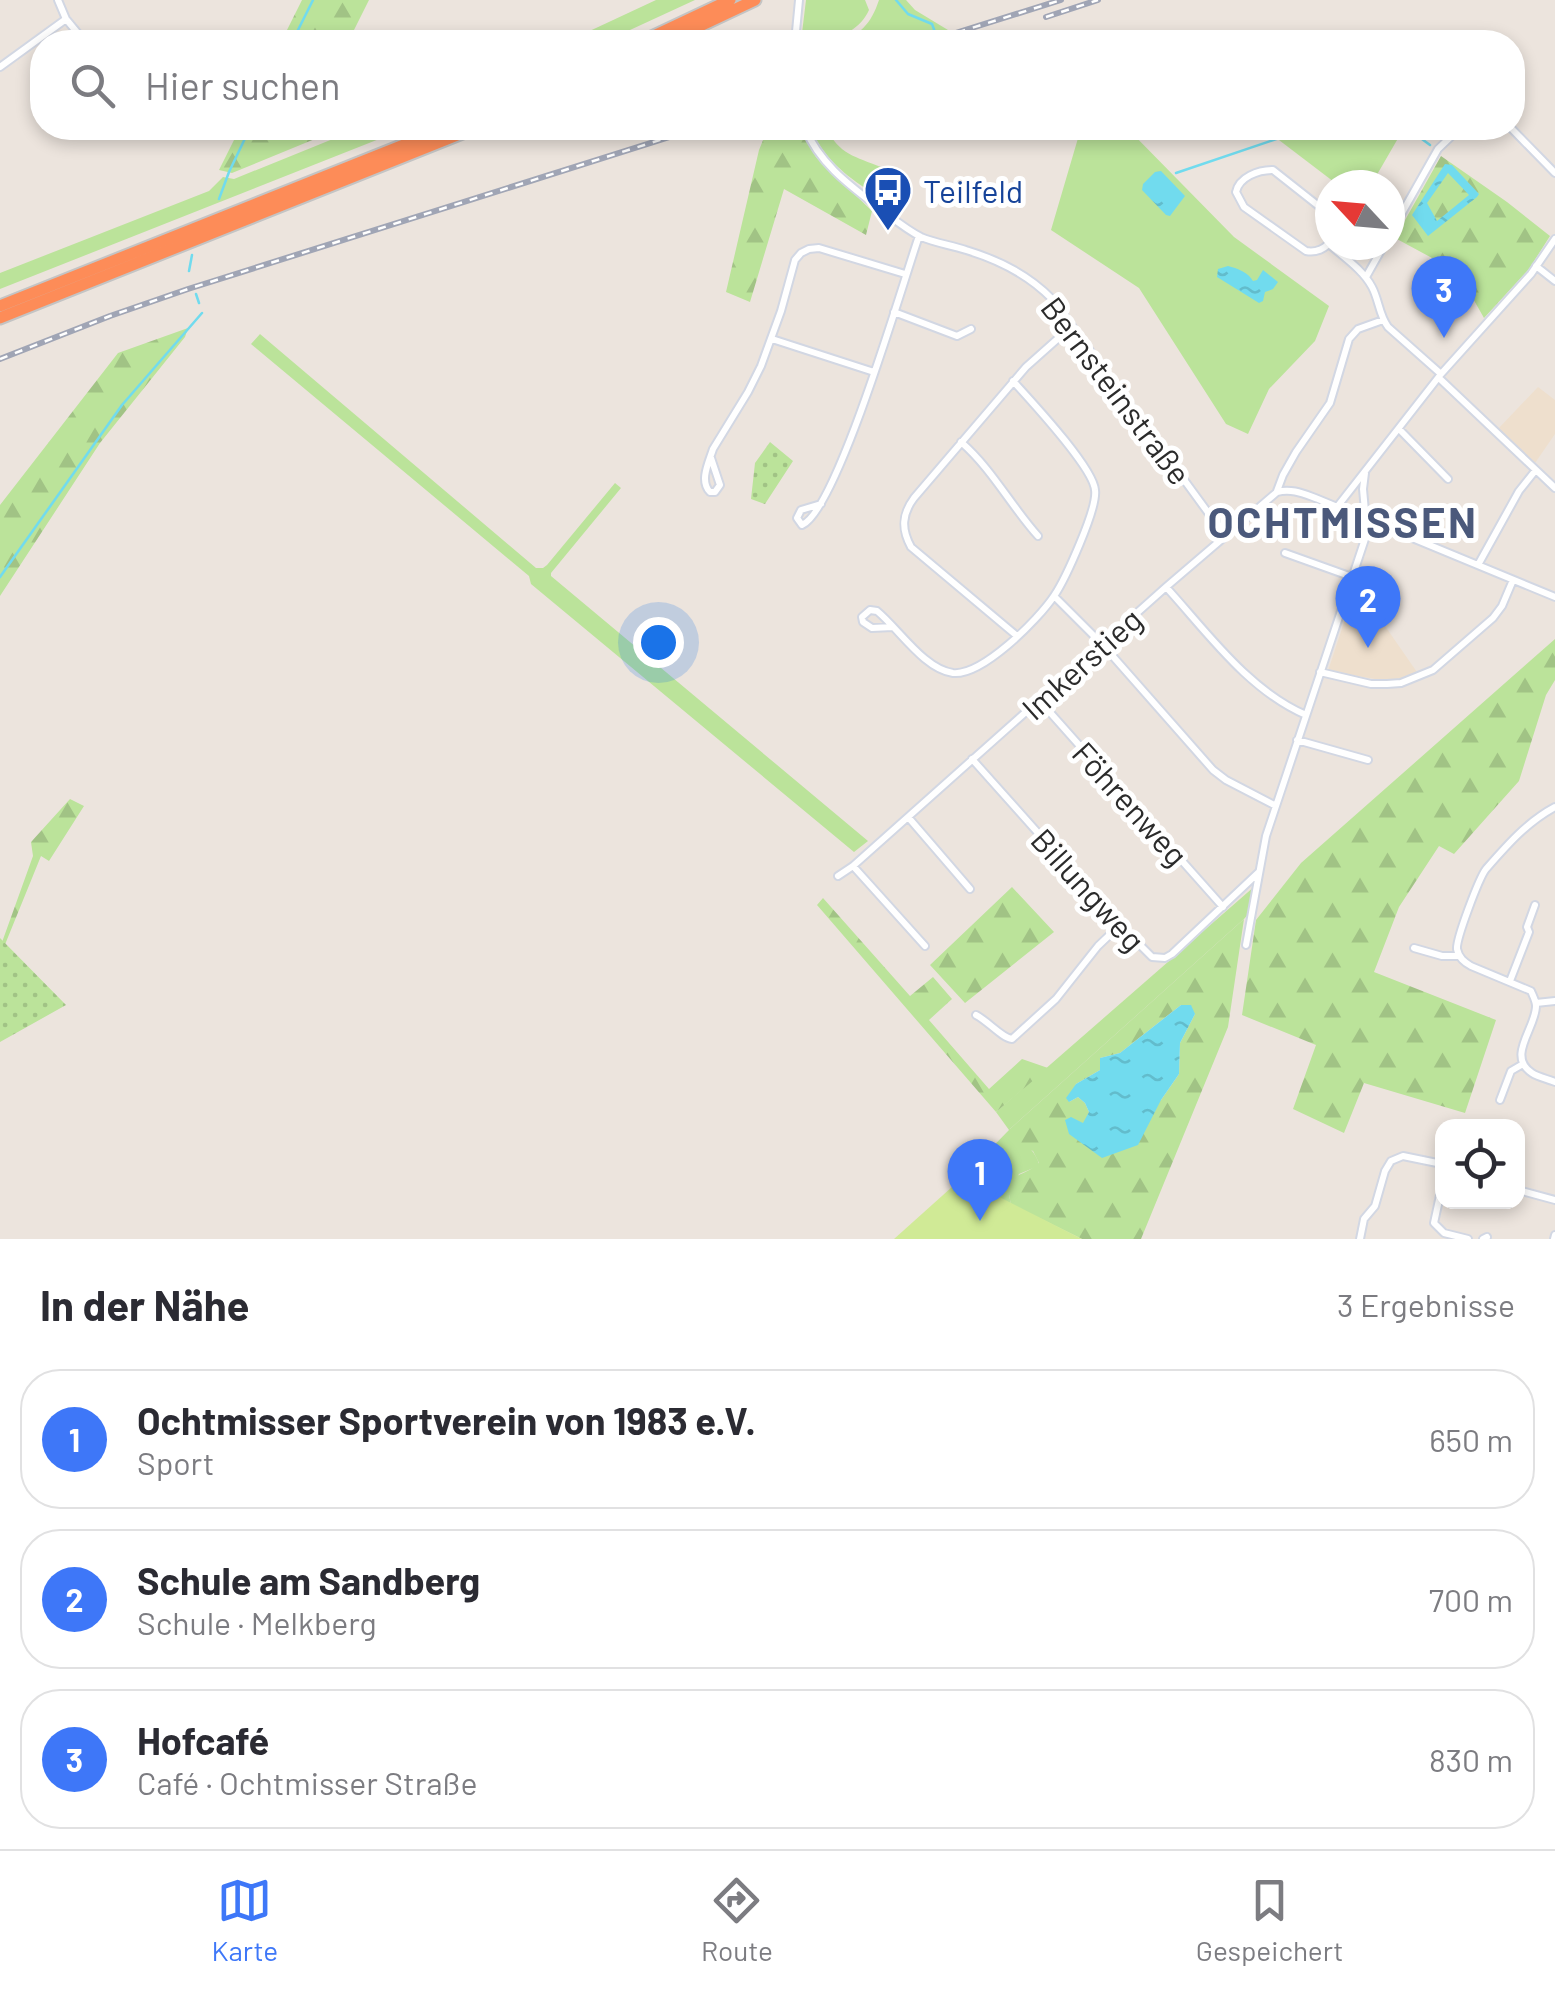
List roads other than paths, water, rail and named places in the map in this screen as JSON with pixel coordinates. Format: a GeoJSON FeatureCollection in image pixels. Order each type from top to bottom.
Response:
{"type":"FeatureCollection","features":[{"type":"Feature","properties":{"kind":"highway"},"geometry":{"type":"LineString","coordinates":[[666,30],[730,0]]}},
{"type":"Feature","properties":{"kind":"highway"},"geometry":{"type":"LineString","coordinates":[[691,30],[755,0]]}},
{"type":"Feature","properties":{"kind":"highway"},"geometry":{"type":"LineString","coordinates":[[0,306],[416,140]]}},
{"type":"Feature","properties":{"kind":"highway"},"geometry":{"type":"LineString","coordinates":[[0,318],[445,140]]}},
{"type":"Feature","properties":{"kind":"street"},"geometry":{"type":"LineString","coordinates":[[58,0],[76,30]]}},
{"type":"Feature","properties":{"kind":"street"},"geometry":{"type":"LineString","coordinates":[[796,30],[799,3]]}},
{"type":"Feature","properties":{"kind":"street"},"geometry":{"type":"LineString","coordinates":[[50,30],[66,18]]}},
{"type":"Feature","properties":{"kind":"street"},"geometry":{"type":"LineString","coordinates":[[0,68],[30,45]]}},
{"type":"Feature","properties":{"kind":"street","name":"Bernsteinstraße"},"geometry":{"type":"LineString","coordinates":[[812,140],[836,173],[906,228],[919,236],[992,259],[1029,278],[1052,299],[1227,534]]}},
{"type":"Feature","properties":{"kind":"street"},"geometry":{"type":"LineString","coordinates":[[1405,208],[1438,150],[1448,140]]}},
{"type":"Feature","properties":{"kind":"street"},"geometry":{"type":"LineString","coordinates":[[1523,140],[1555,173]]}},
{"type":"Feature","properties":{"kind":"street"},"geometry":{"type":"LineString","coordinates":[[1315,203],[1273,170],[1243,179],[1237,185],[1236,192],[1244,207],[1300,247],[1315,251]]}},
{"type":"Feature","properties":{"kind":"street"},"geometry":{"type":"LineString","coordinates":[[821,504],[843,460],[919,236]]}},
{"type":"Feature","properties":{"kind":"street"},"geometry":{"type":"LineString","coordinates":[[1337,507],[1440,376],[1555,240]]}},
{"type":"Feature","properties":{"kind":"street"},"geometry":{"type":"LineString","coordinates":[[710,458],[720,485],[715,492],[710,492],[705,484],[710,458],[748,392],[772,339],[795,260],[801,253],[819,248],[906,274]]}},
{"type":"Feature","properties":{"kind":"street"},"geometry":{"type":"LineString","coordinates":[[1348,260],[1366,277],[1383,320],[1555,488]]}},
{"type":"Feature","properties":{"kind":"street"},"geometry":{"type":"LineString","coordinates":[[1366,277],[1376,260]]}},
{"type":"Feature","properties":{"kind":"street"},"geometry":{"type":"LineString","coordinates":[[1536,266],[1555,281]]}},
{"type":"Feature","properties":{"kind":"street"},"geometry":{"type":"LineString","coordinates":[[894,312],[957,336],[972,329]]}},
{"type":"Feature","properties":{"kind":"street"},"geometry":{"type":"LineString","coordinates":[[1383,320],[1358,330],[1349,339],[1330,403],[1296,452],[1277,492],[1294,491],[1337,507],[1555,597]]}},
{"type":"Feature","properties":{"kind":"street"},"geometry":{"type":"LineString","coordinates":[[1017,636],[912,547],[904,518],[907,507],[1013,381],[1072,326]]}},
{"type":"Feature","properties":{"kind":"street"},"geometry":{"type":"LineString","coordinates":[[772,339],[874,372]]}},
{"type":"Feature","properties":{"kind":"street"},"geometry":{"type":"LineString","coordinates":[[893,627],[932,664],[954,673],[967,672],[978,668],[1017,636],[1054,596],[1088,521],[1096,492],[1090,475],[1013,381]]}},
{"type":"Feature","properties":{"kind":"street"},"geometry":{"type":"LineString","coordinates":[[1399,429],[1448,480]]}},
{"type":"Feature","properties":{"kind":"street"},"geometry":{"type":"LineString","coordinates":[[962,442],[1038,536]]}},
{"type":"Feature","properties":{"kind":"street"},"geometry":{"type":"LineString","coordinates":[[1478,566],[1519,491],[1536,471]]}},
{"type":"Feature","properties":{"kind":"street"},"geometry":{"type":"LineString","coordinates":[[1246,945],[1266,836],[1367,533],[1365,473]]}},
{"type":"Feature","properties":{"kind":"street","name":"Imkerstieg"},"geometry":{"type":"LineString","coordinates":[[838,876],[1277,492]]}},
{"type":"Feature","properties":{"kind":"street"},"geometry":{"type":"LineString","coordinates":[[1285,553],[1352,577]]}},
{"type":"Feature","properties":{"kind":"street"},"geometry":{"type":"LineString","coordinates":[[1320,672],[1371,684],[1417,678],[1433,670],[1493,618],[1513,580]]}},
{"type":"Feature","properties":{"kind":"street"},"geometry":{"type":"LineString","coordinates":[[1166,587],[1242,670],[1272,696],[1306,715]]}},
{"type":"Feature","properties":{"kind":"street"},"geometry":{"type":"LineString","coordinates":[[1054,596],[1102,644],[1213,770],[1276,806]]}},
{"type":"Feature","properties":{"kind":"street","name":"Föhrenweg"},"geometry":{"type":"LineString","coordinates":[[1039,700],[1223,907]]}},
{"type":"Feature","properties":{"kind":"street"},"geometry":{"type":"LineString","coordinates":[[1298,740],[1368,760]]}},
{"type":"Feature","properties":{"kind":"street","name":"Billungweg"},"geometry":{"type":"LineString","coordinates":[[972,759],[1120,925],[1146,952],[1158,958],[1172,954],[1260,872]]}},
{"type":"Feature","properties":{"kind":"street"},"geometry":{"type":"LineString","coordinates":[[1459,956],[1457,941],[1486,869],[1524,827],[1555,807]]}},
{"type":"Feature","properties":{"kind":"street"},"geometry":{"type":"LineString","coordinates":[[908,817],[970,889]]}},
{"type":"Feature","properties":{"kind":"street"},"geometry":{"type":"LineString","coordinates":[[853,866],[924,946]]}},
{"type":"Feature","properties":{"kind":"street"},"geometry":{"type":"LineString","coordinates":[[1510,981],[1535,905]]}},
{"type":"Feature","properties":{"kind":"street"},"geometry":{"type":"LineString","coordinates":[[976,1015],[990,1022],[1004,1038],[1012,1039],[1056,1000],[1093,952],[1120,925]]}},
{"type":"Feature","properties":{"kind":"street"},"geometry":{"type":"LineString","coordinates":[[1414,948],[1459,956],[1471,966],[1531,991],[1536,1003],[1521,1054],[1523,1064],[1532,1074],[1555,1082]]}},
{"type":"Feature","properties":{"kind":"street"},"geometry":{"type":"LineString","coordinates":[[1536,1003],[1555,1002]]}},
{"type":"Feature","properties":{"kind":"street"},"geometry":{"type":"LineString","coordinates":[[1500,1100],[1510,1071],[1523,1064]]}},
{"type":"Feature","properties":{"kind":"street"},"geometry":{"type":"LineString","coordinates":[[1360,1239],[1364,1219],[1375,1206],[1391,1161],[1403,1156],[1435,1163]]}},
{"type":"Feature","properties":{"kind":"street"},"geometry":{"type":"LineString","coordinates":[[1525,1192],[1555,1200]]}},
{"type":"Feature","properties":{"kind":"street"},"geometry":{"type":"LineString","coordinates":[[1437,1209],[1434,1223],[1444,1233],[1468,1239]]}},
{"type":"Feature","properties":{"kind":"water"},"geometry":{"type":"Polygon","coordinates":[[[1445,164],[1452,165],[1479,194],[1428,236],[1412,215],[1445,164]],[[1448,173],[1427,203],[1437,221],[1469,195],[1448,173]]]}},
{"type":"Feature","properties":{"kind":"water"},"geometry":{"type":"Polygon","coordinates":[[[1161,171],[1185,196],[1170,216],[1142,190],[1155,172],[1161,171]]]}},
{"type":"Feature","properties":{"kind":"water"},"geometry":{"type":"Polygon","coordinates":[[[1228,266],[1253,281],[1263,270],[1278,282],[1259,303],[1217,277],[1218,269],[1228,266]]]}},
{"type":"Feature","properties":{"kind":"water"},"geometry":{"type":"Polygon","coordinates":[[[1181,1005],[1191,1005],[1195,1014],[1180,1043],[1179,1074],[1138,1145],[1102,1158],[1069,1134],[1065,1120],[1071,1117],[1083,1123],[1089,1112],[1078,1097],[1069,1102],[1066,1098],[1076,1084],[1100,1070],[1100,1058],[1120,1053],[1181,1005]]]}},
{"type":"Feature","properties":{"kind":"waterway"},"geometry":{"type":"LineString","coordinates":[[298,30],[313,0]]}},
{"type":"Feature","properties":{"kind":"waterway"},"geometry":{"type":"LineString","coordinates":[[896,0],[908,14],[932,24],[934,30]]}},
{"type":"Feature","properties":{"kind":"waterway"},"geometry":{"type":"LineString","coordinates":[[219,199],[244,140]]}},
{"type":"Feature","properties":{"kind":"waterway"},"geometry":{"type":"LineString","coordinates":[[1176,173],[1274,140]]}},
{"type":"Feature","properties":{"kind":"waterway"},"geometry":{"type":"LineString","coordinates":[[1423,140],[1430,145]]}},
{"type":"Feature","properties":{"kind":"waterway"},"geometry":{"type":"LineString","coordinates":[[189,271],[192,255]]}},
{"type":"Feature","properties":{"kind":"waterway"},"geometry":{"type":"LineString","coordinates":[[196,294],[199,303]]}},
{"type":"Feature","properties":{"kind":"waterway"},"geometry":{"type":"LineString","coordinates":[[0,577],[122,405],[202,313]]}},
{"type":"Feature","properties":{"kind":"railway"},"geometry":{"type":"LineString","coordinates":[[965,30],[1061,0]]}},
{"type":"Feature","properties":{"kind":"railway"},"geometry":{"type":"LineString","coordinates":[[1046,17],[1098,0]]}},
{"type":"Feature","properties":{"kind":"railway"},"geometry":{"type":"LineString","coordinates":[[0,359],[188,289],[660,140]]}},
{"type":"Feature","properties":{"kind":"place","name":"Teilfeld"},"geometry":{"type":"Point","coordinates":[888,232]}},
{"type":"Feature","properties":{"kind":"place","name":"Hofcafé"},"geometry":{"type":"Point","coordinates":[1444,338]}},
{"type":"Feature","properties":{"kind":"place","name":"Schule am Sandberg"},"geometry":{"type":"Point","coordinates":[1368,648]}},
{"type":"Feature","properties":{"kind":"place","name":"Ochtmisser Sportverein von 1983 e.V."},"geometry":{"type":"Point","coordinates":[980,1221]}},
{"type":"Feature","properties":{"kind":"district","name":"OCHTMISSEN"},"geometry":{"type":"Point","coordinates":[1343,521]}}]}
